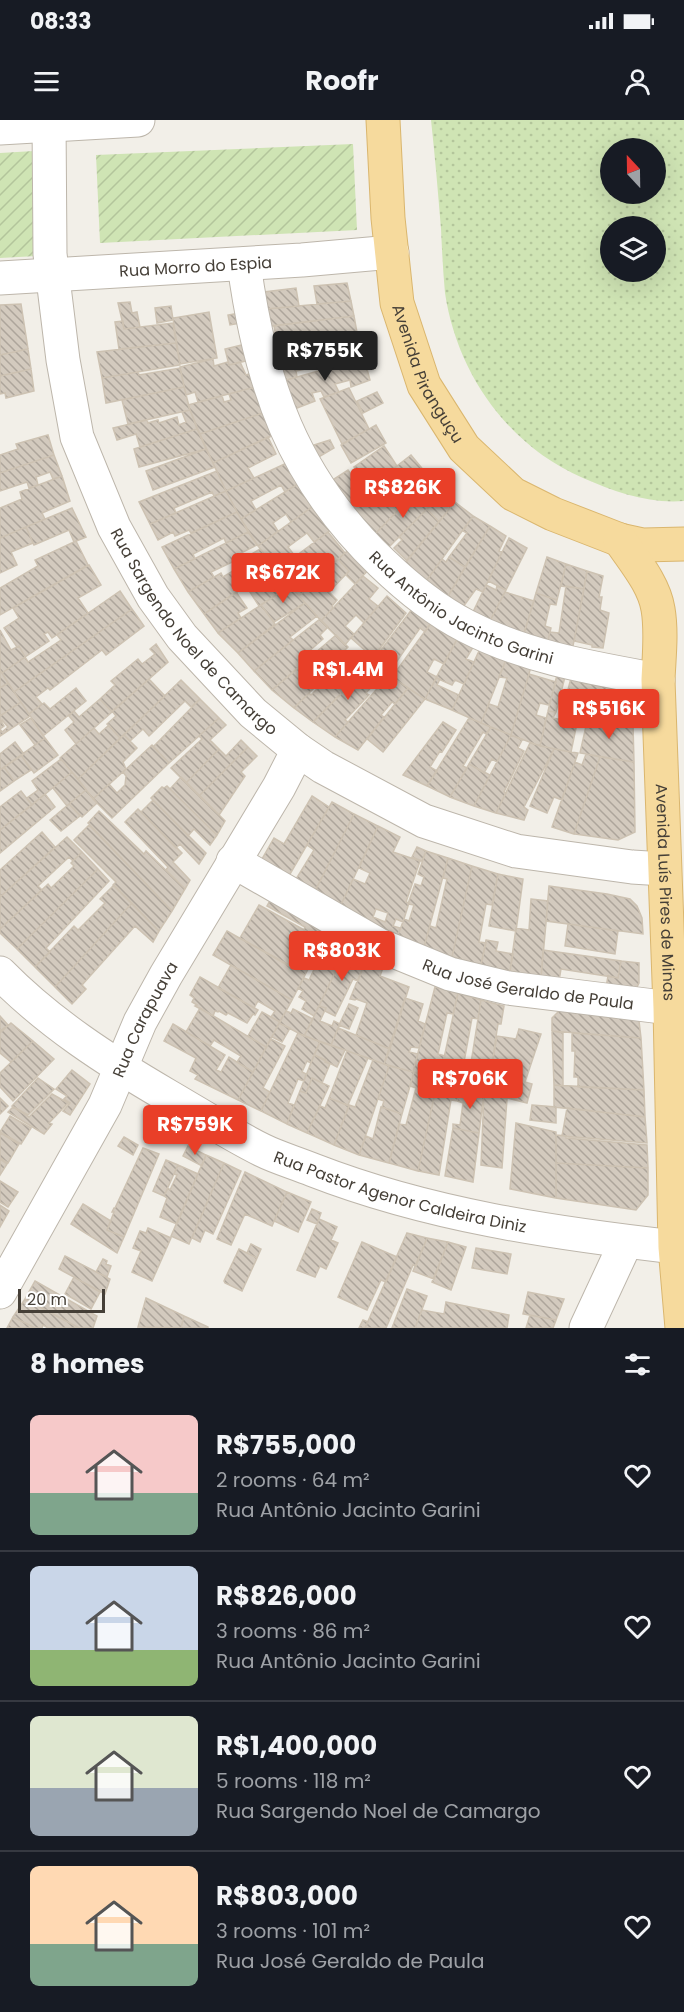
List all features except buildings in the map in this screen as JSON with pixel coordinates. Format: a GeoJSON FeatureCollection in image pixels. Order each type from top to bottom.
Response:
{"type":"FeatureCollection","features":[{"type":"Feature","properties":{"kind":"main road","name":"Avenida Piranguçu"},"geometry":{"type":"LineString","coordinates":[[384,120],[388,218],[397,303],[424,385],[464,448],[513,494],[553,514],[620,540],[643,545],[684,544]]}},
{"type":"Feature","properties":{"kind":"main road","name":"Avenida Luís Pires de Minas"},"geometry":{"type":"LineString","coordinates":[[620,540],[643,574],[658,608],[660,634],[658,680],[670,1008],[675,1247],[682,1328]]}},
{"type":"Feature","properties":{"kind":"street"},"geometry":{"type":"LineString","coordinates":[[0,128],[49,122],[138,120]]}},
{"type":"Feature","properties":{"kind":"street","name":"Rua Sargendo Noel de Camargo"},"geometry":{"type":"LineString","coordinates":[[49,122],[50,254],[63,360],[77,437],[114,527],[153,597],[182,637],[253,713],[298,750],[323,767],[424,821],[516,851],[632,867],[664,868]]}},
{"type":"Feature","properties":{"kind":"street","name":"Rua Morro do Espia"},"geometry":{"type":"LineString","coordinates":[[0,278],[244,264],[392,252]]}},
{"type":"Feature","properties":{"kind":"street","name":"Rua Antônio Jacinto Garini"},"geometry":{"type":"LineString","coordinates":[[244,264],[259,350],[286,430],[303,465],[360,543],[400,581],[465,626],[533,653],[573,664],[658,680]]}},
{"type":"Feature","properties":{"kind":"street","name":"Rua Carapuava"},"geometry":{"type":"LineString","coordinates":[[0,1292],[105,1105],[145,1013],[233,861],[279,787],[298,750]]}},
{"type":"Feature","properties":{"kind":"street","name":"Rua José Geraldo de Paula"},"geometry":{"type":"LineString","coordinates":[[233,861],[379,945],[450,974],[508,988],[670,1008]]}},
{"type":"Feature","properties":{"kind":"street","name":"Rua Pastor Agenor Caldeira Diniz"},"geometry":{"type":"LineString","coordinates":[[0,973],[16,990],[73,1036],[121,1069],[263,1151],[388,1197],[489,1220],[626,1242],[675,1247]]}},
{"type":"Feature","properties":{"kind":"street"},"geometry":{"type":"LineString","coordinates":[[586,1328],[626,1242]]}},
{"type":"Feature","properties":{"kind":"green space"},"geometry":{"type":"Polygon","coordinates":[[[431,120],[684,120],[684,501],[645,499],[583,478],[556,464],[531,447],[510,426],[490,403],[474,378],[451,323],[445,293],[431,120]]]}},
{"type":"Feature","properties":{"kind":"green space"},"geometry":{"type":"Polygon","coordinates":[[[353,144],[357,230],[100,243],[96,155],[353,144]]]}},
{"type":"Feature","properties":{"kind":"green space"},"geometry":{"type":"Polygon","coordinates":[[[34,151],[37,256],[0,258],[0,153],[34,151]]]}}]}
